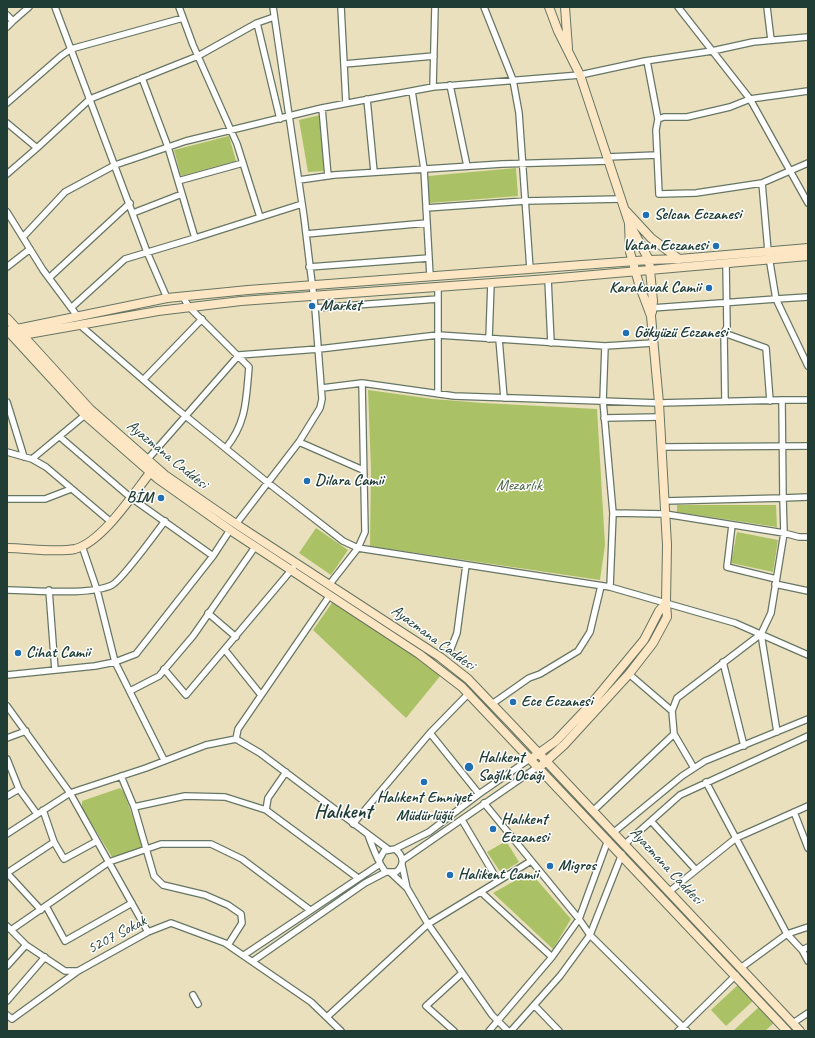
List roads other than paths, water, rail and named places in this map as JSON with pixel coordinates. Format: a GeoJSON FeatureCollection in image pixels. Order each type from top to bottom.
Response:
{"type":"FeatureCollection","features":[{"type":"Feature","properties":{"kind":"street"},"geometry":{"type":"LineString","coordinates":[[7,27],[29,7]]}},
{"type":"Feature","properties":{"kind":"street"},"geometry":{"type":"LineString","coordinates":[[55,7],[148,252],[167,298]]}},
{"type":"Feature","properties":{"kind":"street"},"geometry":{"type":"LineString","coordinates":[[179,7],[198,56],[231,131],[260,217]]}},
{"type":"Feature","properties":{"kind":"street"},"geometry":{"type":"LineString","coordinates":[[236,524],[266,482],[299,442],[320,408],[322,388],[315,308],[306,234],[273,7]]}},
{"type":"Feature","properties":{"kind":"street"},"geometry":{"type":"LineString","coordinates":[[341,7],[346,103]]}},
{"type":"Feature","properties":{"kind":"street"},"geometry":{"type":"LineString","coordinates":[[433,86],[436,7]]}},
{"type":"Feature","properties":{"kind":"street"},"geometry":{"type":"LineString","coordinates":[[484,7],[513,80],[519,113],[530,269]]}},
{"type":"Feature","properties":{"kind":"street"},"geometry":{"type":"LineString","coordinates":[[565,7],[568,50]]}},
{"type":"Feature","properties":{"kind":"street"},"geometry":{"type":"LineString","coordinates":[[565,20],[569,7]]}},
{"type":"Feature","properties":{"kind":"street"},"geometry":{"type":"LineString","coordinates":[[678,7],[750,99],[808,203]]}},
{"type":"Feature","properties":{"kind":"street"},"geometry":{"type":"LineString","coordinates":[[767,7],[771,40]]}},
{"type":"Feature","properties":{"kind":"street"},"geometry":{"type":"LineString","coordinates":[[341,1031],[311,1002],[253,961],[365,883],[388,872],[396,872],[402,862],[484,803],[547,761],[564,745],[629,674],[653,643],[667,617],[667,545],[660,417],[653,343],[651,269],[649,260],[629,223],[580,75],[548,8]]}},
{"type":"Feature","properties":{"kind":"street"},"geometry":{"type":"LineString","coordinates":[[7,14],[13,21]]}},
{"type":"Feature","properties":{"kind":"street"},"geometry":{"type":"LineString","coordinates":[[7,174],[90,99],[198,56],[256,23],[274,17]]}},
{"type":"Feature","properties":{"kind":"street"},"geometry":{"type":"LineString","coordinates":[[8,100],[61,56],[71,50],[183,18]]}},
{"type":"Feature","properties":{"kind":"street"},"geometry":{"type":"LineString","coordinates":[[256,23],[280,119]]}},
{"type":"Feature","properties":{"kind":"street"},"geometry":{"type":"LineString","coordinates":[[23,238],[65,192],[115,165],[186,141],[322,108],[433,86],[580,75],[753,42],[808,37]]}},
{"type":"Feature","properties":{"kind":"street"},"geometry":{"type":"LineString","coordinates":[[344,64],[434,56]]}},
{"type":"Feature","properties":{"kind":"street"},"geometry":{"type":"LineString","coordinates":[[647,61],[658,119],[656,130],[659,194],[696,193],[762,183],[808,163]]}},
{"type":"Feature","properties":{"kind":"street"},"geometry":{"type":"LineString","coordinates":[[142,78],[168,147],[195,238]]}},
{"type":"Feature","properties":{"kind":"street"},"geometry":{"type":"LineString","coordinates":[[450,85],[467,166]]}},
{"type":"Feature","properties":{"kind":"street"},"geometry":{"type":"LineString","coordinates":[[412,91],[424,169],[430,276]]}},
{"type":"Feature","properties":{"kind":"street"},"geometry":{"type":"LineString","coordinates":[[658,119],[664,117],[687,117],[730,108],[750,99],[808,91]]}},
{"type":"Feature","properties":{"kind":"street"},"geometry":{"type":"LineString","coordinates":[[367,99],[374,172]]}},
{"type":"Feature","properties":{"kind":"street"},"geometry":{"type":"LineString","coordinates":[[322,108],[328,176]]}},
{"type":"Feature","properties":{"kind":"street"},"geometry":{"type":"LineString","coordinates":[[7,123],[37,148]]}},
{"type":"Feature","properties":{"kind":"street"},"geometry":{"type":"LineString","coordinates":[[299,180],[374,172],[657,155]]}},
{"type":"Feature","properties":{"kind":"street"},"geometry":{"type":"LineString","coordinates":[[178,181],[243,163]]}},
{"type":"Feature","properties":{"kind":"street"},"geometry":{"type":"LineString","coordinates":[[762,183],[769,255],[776,299],[808,366]]}},
{"type":"Feature","properties":{"kind":"street"},"geometry":{"type":"LineString","coordinates":[[134,213],[182,194]]}},
{"type":"Feature","properties":{"kind":"street"},"geometry":{"type":"LineString","coordinates":[[426,208],[525,201],[621,198]]}},
{"type":"Feature","properties":{"kind":"street"},"geometry":{"type":"LineString","coordinates":[[48,278],[130,203]]}},
{"type":"Feature","properties":{"kind":"street"},"geometry":{"type":"LineString","coordinates":[[70,308],[125,258],[195,238],[302,204]]}},
{"type":"Feature","properties":{"kind":"street"},"geometry":{"type":"LineString","coordinates":[[624,209],[651,238],[679,259]]}},
{"type":"Feature","properties":{"kind":"street"},"geometry":{"type":"LineString","coordinates":[[7,213],[48,278],[78,317]]}},
{"type":"Feature","properties":{"kind":"street"},"geometry":{"type":"LineString","coordinates":[[306,234],[427,223]]}},
{"type":"Feature","properties":{"kind":"street"},"geometry":{"type":"LineString","coordinates":[[629,223],[630,252],[636,272],[652,312]]}},
{"type":"Feature","properties":{"kind":"street"},"geometry":{"type":"LineString","coordinates":[[9,333],[22,336],[189,307],[313,295],[636,272],[651,269],[726,263],[808,248]]}},
{"type":"Feature","properties":{"kind":"street"},"geometry":{"type":"LineString","coordinates":[[7,267],[30,249]]}},
{"type":"Feature","properties":{"kind":"street"},"geometry":{"type":"LineString","coordinates":[[9,333],[167,298],[248,290],[649,260],[769,255],[808,256]]}},
{"type":"Feature","properties":{"kind":"street"},"geometry":{"type":"LineString","coordinates":[[309,267],[429,258]]}},
{"type":"Feature","properties":{"kind":"street"},"geometry":{"type":"LineString","coordinates":[[725,402],[724,333],[727,327],[726,263]]}},
{"type":"Feature","properties":{"kind":"street"},"geometry":{"type":"LineString","coordinates":[[548,279],[551,342]]}},
{"type":"Feature","properties":{"kind":"street"},"geometry":{"type":"LineString","coordinates":[[489,339],[491,283]]}},
{"type":"Feature","properties":{"kind":"street"},"geometry":{"type":"LineString","coordinates":[[438,287],[438,394]]}},
{"type":"Feature","properties":{"kind":"street"},"geometry":{"type":"LineString","coordinates":[[183,297],[189,307],[239,355],[249,367],[242,422],[235,437],[226,448]]}},
{"type":"Feature","properties":{"kind":"street"},"geometry":{"type":"LineString","coordinates":[[652,312],[727,303],[808,297]]}},
{"type":"Feature","properties":{"kind":"street"},"geometry":{"type":"LineString","coordinates":[[315,308],[438,299]]}},
{"type":"Feature","properties":{"kind":"street","name":"Ayazmana Caddesi"},"geometry":{"type":"LineString","coordinates":[[7,318],[9,333],[85,415],[144,462]]}},
{"type":"Feature","properties":{"kind":"street"},"geometry":{"type":"LineString","coordinates":[[144,379],[202,319]]}},
{"type":"Feature","properties":{"kind":"street"},"geometry":{"type":"LineString","coordinates":[[81,326],[184,415],[266,482],[343,541],[358,548],[610,587],[735,623],[808,655]]}},
{"type":"Feature","properties":{"kind":"street"},"geometry":{"type":"LineString","coordinates":[[724,333],[766,348],[770,400]]}},
{"type":"Feature","properties":{"kind":"street"},"geometry":{"type":"LineString","coordinates":[[144,462],[184,415],[239,355],[319,349],[438,335],[605,346],[653,343]]}},
{"type":"Feature","properties":{"kind":"street","name":"Ayazmana Caddesi"},"geometry":{"type":"LineString","coordinates":[[22,336],[90,409],[144,462],[230,530],[330,595],[342,598],[440,657],[462,675],[594,810],[742,967],[800,1031]]}},
{"type":"Feature","properties":{"kind":"street"},"geometry":{"type":"LineString","coordinates":[[499,339],[504,398]]}},
{"type":"Feature","properties":{"kind":"street"},"geometry":{"type":"LineString","coordinates":[[605,346],[603,402],[613,513],[610,587]]}},
{"type":"Feature","properties":{"kind":"street"},"geometry":{"type":"LineString","coordinates":[[322,388],[362,383],[438,394],[603,402],[659,403],[808,400]]}},
{"type":"Feature","properties":{"kind":"street"},"geometry":{"type":"LineString","coordinates":[[330,585],[358,548],[365,532],[362,383]]}},
{"type":"Feature","properties":{"kind":"street"},"geometry":{"type":"LineString","coordinates":[[694,768],[674,734],[672,711],[677,698],[761,634],[771,613],[784,533],[782,400]]}},
{"type":"Feature","properties":{"kind":"street"},"geometry":{"type":"LineString","coordinates":[[7,402],[24,457]]}},
{"type":"Feature","properties":{"kind":"street"},"geometry":{"type":"LineString","coordinates":[[32,459],[85,415]]}},
{"type":"Feature","properties":{"kind":"street"},"geometry":{"type":"LineString","coordinates":[[604,418],[660,417]]}},
{"type":"Feature","properties":{"kind":"street"},"geometry":{"type":"LineString","coordinates":[[60,437],[130,497],[213,556]]}},
{"type":"Feature","properties":{"kind":"street"},"geometry":{"type":"LineString","coordinates":[[299,442],[363,470]]}},
{"type":"Feature","properties":{"kind":"street"},"geometry":{"type":"LineString","coordinates":[[661,447],[808,446]]}},
{"type":"Feature","properties":{"kind":"street"},"geometry":{"type":"LineString","coordinates":[[7,452],[32,459],[46,467],[111,522]]}},
{"type":"Feature","properties":{"kind":"street"},"geometry":{"type":"LineString","coordinates":[[7,548],[66,550],[82,546],[94,539],[111,522],[153,470]]}},
{"type":"Feature","properties":{"kind":"street","name":"Ayazmana Caddesi"},"geometry":{"type":"LineString","coordinates":[[153,470],[330,585],[342,598],[435,665],[469,693],[736,975],[783,1030]]}},
{"type":"Feature","properties":{"kind":"street"},"geometry":{"type":"LineString","coordinates":[[7,499],[45,499],[71,489]]}},
{"type":"Feature","properties":{"kind":"street"},"geometry":{"type":"LineString","coordinates":[[664,501],[808,497]]}},
{"type":"Feature","properties":{"kind":"street"},"geometry":{"type":"LineString","coordinates":[[613,513],[665,514],[784,533],[799,537],[808,537]]}},
{"type":"Feature","properties":{"kind":"street"},"geometry":{"type":"LineString","coordinates":[[7,590],[97,590],[113,585],[165,521]]}},
{"type":"Feature","properties":{"kind":"street"},"geometry":{"type":"LineString","coordinates":[[732,525],[728,567],[808,590]]}},
{"type":"Feature","properties":{"kind":"street"},"geometry":{"type":"LineString","coordinates":[[7,675],[115,662],[136,654],[213,556],[230,530]]}},
{"type":"Feature","properties":{"kind":"street"},"geometry":{"type":"LineString","coordinates":[[82,546],[97,590],[115,662],[164,760]]}},
{"type":"Feature","properties":{"kind":"street"},"geometry":{"type":"LineString","coordinates":[[130,691],[159,676],[193,636],[255,547]]}},
{"type":"Feature","properties":{"kind":"street"},"geometry":{"type":"LineString","coordinates":[[164,669],[186,694],[236,637],[292,570],[296,563]]}},
{"type":"Feature","properties":{"kind":"street"},"geometry":{"type":"LineString","coordinates":[[450,651],[457,632],[466,565]]}},
{"type":"Feature","properties":{"kind":"street"},"geometry":{"type":"LineString","coordinates":[[492,704],[529,678],[540,674],[578,651],[590,632],[601,586]]}},
{"type":"Feature","properties":{"kind":"street"},"geometry":{"type":"LineString","coordinates":[[48,590],[55,670]]}},
{"type":"Feature","properties":{"kind":"street"},"geometry":{"type":"LineString","coordinates":[[236,739],[238,729],[330,595]]}},
{"type":"Feature","properties":{"kind":"street"},"geometry":{"type":"LineString","coordinates":[[244,955],[380,862],[381,855],[429,832],[479,794],[560,737],[592,703],[644,640],[659,611],[666,603]]}},
{"type":"Feature","properties":{"kind":"street"},"geometry":{"type":"LineString","coordinates":[[208,613],[236,637]]}},
{"type":"Feature","properties":{"kind":"street"},"geometry":{"type":"LineString","coordinates":[[761,634],[777,732]]}},
{"type":"Feature","properties":{"kind":"street"},"geometry":{"type":"LineString","coordinates":[[225,650],[261,695]]}},
{"type":"Feature","properties":{"kind":"street"},"geometry":{"type":"LineString","coordinates":[[801,651],[808,652]]}},
{"type":"Feature","properties":{"kind":"street"},"geometry":{"type":"LineString","coordinates":[[723,662],[744,746]]}},
{"type":"Feature","properties":{"kind":"street"},"geometry":{"type":"LineString","coordinates":[[629,674],[672,711]]}},
{"type":"Feature","properties":{"kind":"street"},"geometry":{"type":"LineString","coordinates":[[353,824],[430,733],[469,693]]}},
{"type":"Feature","properties":{"kind":"street"},"geometry":{"type":"LineString","coordinates":[[7,706],[70,792],[148,932]]}},
{"type":"Feature","properties":{"kind":"street"},"geometry":{"type":"LineString","coordinates":[[614,832],[694,768],[705,761],[808,719]]}},
{"type":"Feature","properties":{"kind":"street"},"geometry":{"type":"LineString","coordinates":[[7,738],[26,731]]}},
{"type":"Feature","properties":{"kind":"street"},"geometry":{"type":"LineString","coordinates":[[430,733],[479,794]]}},
{"type":"Feature","properties":{"kind":"street"},"geometry":{"type":"LineString","coordinates":[[594,810],[674,734]]}},
{"type":"Feature","properties":{"kind":"street"},"geometry":{"type":"LineString","coordinates":[[625,844],[680,795],[808,736]]}},
{"type":"Feature","properties":{"kind":"street"},"geometry":{"type":"LineString","coordinates":[[7,834],[70,792],[206,746],[236,739],[260,753],[286,772],[367,835],[401,855],[407,888],[428,924],[497,1020],[509,1031],[560,976],[590,935],[622,854]]}},
{"type":"Feature","properties":{"kind":"street"},"geometry":{"type":"LineString","coordinates":[[7,760],[19,789],[37,814]]}},
{"type":"Feature","properties":{"kind":"street"},"geometry":{"type":"LineString","coordinates":[[266,810],[268,798],[286,772]]}},
{"type":"Feature","properties":{"kind":"street"},"geometry":{"type":"LineString","coordinates":[[121,776],[134,807],[154,876],[163,885],[205,895],[241,914],[242,923],[228,945]]}},
{"type":"Feature","properties":{"kind":"street"},"geometry":{"type":"LineString","coordinates":[[706,782],[787,934],[805,948],[808,961]]}},
{"type":"Feature","properties":{"kind":"street"},"geometry":{"type":"LineString","coordinates":[[7,796],[19,789]]}},
{"type":"Feature","properties":{"kind":"street"},"geometry":{"type":"LineString","coordinates":[[134,807],[185,796],[225,797],[266,810],[358,878]]}},
{"type":"Feature","properties":{"kind":"street"},"geometry":{"type":"LineString","coordinates":[[484,803],[579,919],[590,935],[683,1030],[736,975]]}},
{"type":"Feature","properties":{"kind":"street"},"geometry":{"type":"LineString","coordinates":[[670,891],[736,838],[808,806]]}},
{"type":"Feature","properties":{"kind":"street"},"geometry":{"type":"LineString","coordinates":[[43,810],[54,842],[64,859],[97,841]]}},
{"type":"Feature","properties":{"kind":"street"},"geometry":{"type":"LineString","coordinates":[[794,812],[808,848]]}},
{"type":"Feature","properties":{"kind":"street"},"geometry":{"type":"LineString","coordinates":[[462,820],[498,881]]}},
{"type":"Feature","properties":{"kind":"street"},"geometry":{"type":"LineString","coordinates":[[651,821],[696,870]]}},
{"type":"Feature","properties":{"kind":"street"},"geometry":{"type":"LineString","coordinates":[[367,835],[380,862],[388,872],[407,888]]}},
{"type":"Feature","properties":{"kind":"street"},"geometry":{"type":"LineString","coordinates":[[489,1031],[552,957],[579,919],[608,840]]}},
{"type":"Feature","properties":{"kind":"street"},"geometry":{"type":"LineString","coordinates":[[54,842],[7,873],[43,908],[65,940],[132,904]]}},
{"type":"Feature","properties":{"kind":"street"},"geometry":{"type":"LineString","coordinates":[[78,971],[65,970],[45,958],[26,945],[9,928],[43,908],[109,862],[161,844],[211,844],[242,859],[310,910]]}},
{"type":"Feature","properties":{"kind":"street"},"geometry":{"type":"LineString","coordinates":[[327,1017],[428,924],[531,861]]}},
{"type":"Feature","properties":{"kind":"street"},"geometry":{"type":"LineString","coordinates":[[481,892],[552,957]]}},
{"type":"Feature","properties":{"kind":"street","name":"5207 Sokak"},"geometry":{"type":"LineString","coordinates":[[9,1017],[78,971],[148,932],[171,923],[228,945],[253,961]]}},
{"type":"Feature","properties":{"kind":"street"},"geometry":{"type":"LineString","coordinates":[[742,967],[787,934],[808,927]]}},
{"type":"Feature","properties":{"kind":"street"},"geometry":{"type":"LineString","coordinates":[[7,966],[26,945]]}},
{"type":"Feature","properties":{"kind":"street"},"geometry":{"type":"LineString","coordinates":[[7,1001],[45,958]]}},
{"type":"Feature","properties":{"kind":"street"},"geometry":{"type":"LineString","coordinates":[[454,1031],[426,1006],[462,973]]}},
{"type":"Feature","properties":{"kind":"street"},"geometry":{"type":"LineString","coordinates":[[193,996],[198,1004]]}},
{"type":"Feature","properties":{"kind":"street"},"geometry":{"type":"LineString","coordinates":[[534,1005],[559,1031]]}},
{"type":"Feature","properties":{"kind":"street"},"geometry":{"type":"LineString","coordinates":[[793,1023],[808,1013]]}},
{"type":"Feature","properties":{"kind":"place","name":"Selcan Eczanesi"},"geometry":{"type":"Point","coordinates":[646,215]}},
{"type":"Feature","properties":{"kind":"place","name":"Vatan Eczanesi"},"geometry":{"type":"Point","coordinates":[716,246]}},
{"type":"Feature","properties":{"kind":"place","name":"Karakavak Camii"},"geometry":{"type":"Point","coordinates":[709,288]}},
{"type":"Feature","properties":{"kind":"place","name":"Market"},"geometry":{"type":"Point","coordinates":[312,306]}},
{"type":"Feature","properties":{"kind":"place","name":"Gökyüzü Eczanesi"},"geometry":{"type":"Point","coordinates":[626,333]}},
{"type":"Feature","properties":{"kind":"place","name":"Dilara Camii"},"geometry":{"type":"Point","coordinates":[307,481]}},
{"type":"Feature","properties":{"kind":"place","name":"BİM"},"geometry":{"type":"Point","coordinates":[161,498]}},
{"type":"Feature","properties":{"kind":"place","name":"Cihat Camii"},"geometry":{"type":"Point","coordinates":[18,653]}},
{"type":"Feature","properties":{"kind":"place","name":"Ece Eczanesi"},"geometry":{"type":"Point","coordinates":[513,702]}},
{"type":"Feature","properties":{"kind":"place","name":"Halıkent Sağlık Ocağı"},"geometry":{"type":"Point","coordinates":[469,767]}},
{"type":"Feature","properties":{"kind":"place","name":"Halıkent Emniyet Müdürlüğü"},"geometry":{"type":"Point","coordinates":[424,782]}},
{"type":"Feature","properties":{"kind":"place","name":"Halıkent Eczanesi"},"geometry":{"type":"Point","coordinates":[493,829]}},
{"type":"Feature","properties":{"kind":"place","name":"Migros"},"geometry":{"type":"Point","coordinates":[550,866]}},
{"type":"Feature","properties":{"kind":"place","name":"Halikent Camii"},"geometry":{"type":"Point","coordinates":[450,875]}},
{"type":"Feature","properties":{"kind":"district","name":"Halıkent"},"geometry":{"type":"Point","coordinates":[343,813]}},
{"type":"Feature","properties":{"kind":"park label","name":"Mezarlık"},"geometry":{"type":"Point","coordinates":[519,486]}}]}
